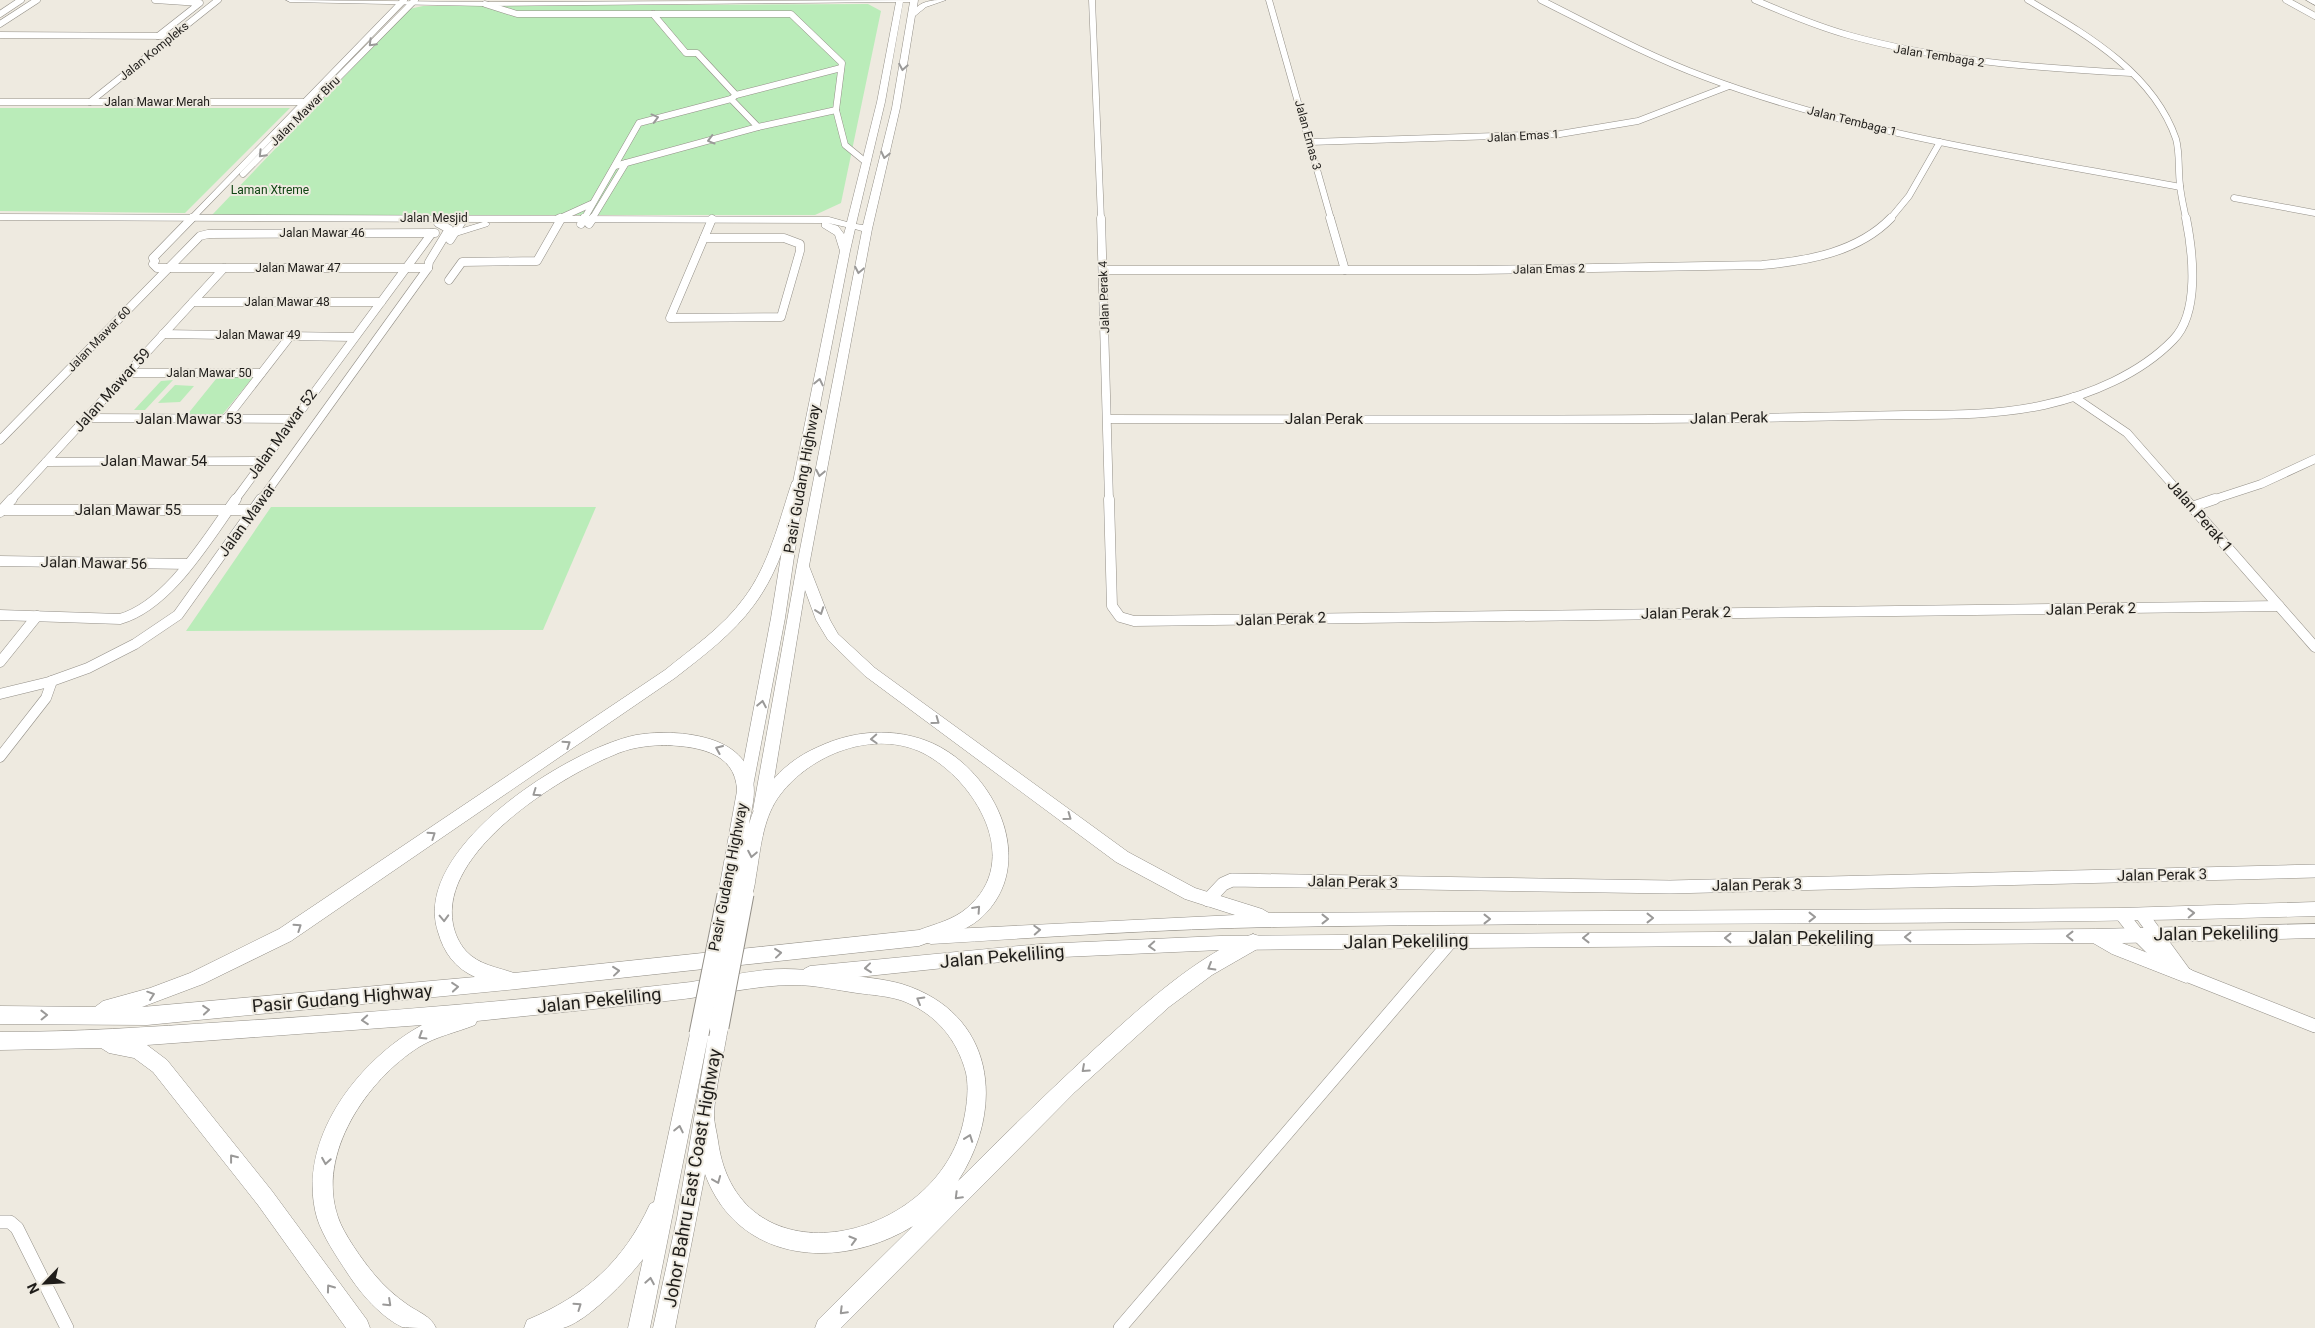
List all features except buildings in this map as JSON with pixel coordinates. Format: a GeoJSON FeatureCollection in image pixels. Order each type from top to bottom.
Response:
{"type":"FeatureCollection","features":[{"type":"Feature","properties":{"kind":"highway"},"geometry":{"type":"LineString","coordinates":[[87,1014],[116,1007],[182,984],[239,960],[285,935],[670,674],[720,633],[750,601],[768,567],[799,482]]}},
{"type":"Feature","properties":{"kind":"highway","name":"Pasir Gudang Highway"},"geometry":{"type":"LineString","coordinates":[[0,1015],[87,1014],[147,1016],[516,981],[919,938],[951,926],[975,912],[993,885],[1001,854],[1000,838],[993,817],[972,785],[930,749],[894,739],[873,738],[836,746],[811,757],[790,773],[774,790],[760,814],[735,895],[710,972],[699,1034]]}},
{"type":"Feature","properties":{"kind":"highway"},"geometry":{"type":"LineString","coordinates":[[516,981],[469,966],[459,957],[448,939],[443,922],[444,898],[453,872],[470,848],[496,823],[576,767],[625,744],[643,741],[680,739],[721,749],[734,758],[746,786]]}},
{"type":"Feature","properties":{"kind":"highway","name":"Pasir Gudang Highway"},"geometry":{"type":"LineString","coordinates":[[719,1027],[746,786]]}},
{"type":"Feature","properties":{"kind":"highway"},"geometry":{"type":"LineString","coordinates":[[826,1328],[1068,1085],[1162,1001],[1206,969],[1254,942]]}},
{"type":"Feature","properties":{"kind":"highway"},"geometry":{"type":"LineString","coordinates":[[704,1115],[710,1163],[720,1188],[737,1211],[759,1229],[798,1243],[840,1244],[886,1231],[921,1208],[944,1185],[961,1161],[977,1117],[978,1084],[971,1050],[956,1028],[934,1008],[912,996],[890,989],[792,976]]}},
{"type":"Feature","properties":{"kind":"highway","name":"Jalan Pekeliling"},"geometry":{"type":"LineString","coordinates":[[501,1010],[649,995],[792,976]]}},
{"type":"Feature","properties":{"kind":"highway"},"geometry":{"type":"LineString","coordinates":[[425,1328],[393,1308],[365,1282],[351,1262],[327,1218],[322,1184],[327,1151],[343,1115],[359,1090],[384,1063],[431,1030],[501,1010]]}},
{"type":"Feature","properties":{"kind":"highway","name":"Pasir Gudang Highway"},"geometry":{"type":"LineString","coordinates":[[0,1041],[71,1041],[501,1010]]}},
{"type":"Feature","properties":{"kind":"highway","name":"Johor Bahru East Coast Highway"},"geometry":{"type":"LineString","coordinates":[[664,1328],[687,1218],[719,1027]]}},
{"type":"Feature","properties":{"kind":"highway","name":"Johor Bahru East Coast Highway"},"geometry":{"type":"LineString","coordinates":[[639,1328],[699,1034]]}},
{"type":"Feature","properties":{"kind":"highway"},"geometry":{"type":"LineString","coordinates":[[71,1041],[109,1044],[138,1050],[160,1066],[265,1198],[359,1328]]}},
{"type":"Feature","properties":{"kind":"highway"},"geometry":{"type":"LineString","coordinates":[[535,1328],[563,1316],[592,1296],[618,1270],[640,1244],[654,1219],[669,1177]]}},
{"type":"Feature","properties":{"kind":"main road"},"geometry":{"type":"LineString","coordinates":[[290,0],[404,4],[920,0]]}},
{"type":"Feature","properties":{"kind":"main road"},"geometry":{"type":"LineString","coordinates":[[617,3],[639,0],[657,2]]}},
{"type":"Feature","properties":{"kind":"main road","name":"Pasir Gudang Highway"},"geometry":{"type":"LineString","coordinates":[[746,786],[778,618],[799,482],[845,251],[882,102],[900,0]]}},
{"type":"Feature","properties":{"kind":"main road","name":"Pasir Gudang Highway"},"geometry":{"type":"LineString","coordinates":[[760,814],[803,565],[853,300],[867,229],[896,108],[914,0]]}},
{"type":"Feature","properties":{"kind":"main road"},"geometry":{"type":"LineString","coordinates":[[912,15],[917,8],[923,5],[942,0]]}},
{"type":"Feature","properties":{"kind":"main road"},"geometry":{"type":"LineString","coordinates":[[2310,0],[2315,3]]}},
{"type":"Feature","properties":{"kind":"main road"},"geometry":{"type":"LineString","coordinates":[[404,4],[414,1],[436,3]]}},
{"type":"Feature","properties":{"kind":"main road"},"geometry":{"type":"LineString","coordinates":[[869,1],[889,4],[897,17]]}},
{"type":"Feature","properties":{"kind":"main road"},"geometry":{"type":"LineString","coordinates":[[816,220],[844,212],[857,203]]}},
{"type":"Feature","properties":{"kind":"main road","name":"Jalan Mesjid"},"geometry":{"type":"LineString","coordinates":[[0,217],[438,223],[559,220]]}},
{"type":"Feature","properties":{"kind":"main road","name":"Jalan Mesjid"},"geometry":{"type":"LineString","coordinates":[[586,221],[610,219],[829,226],[842,235],[845,251]]}},
{"type":"Feature","properties":{"kind":"main road","name":"Jalan Mesjid"},"geometry":{"type":"LineString","coordinates":[[0,222],[559,220],[711,222],[816,220],[867,229]]}},
{"type":"Feature","properties":{"kind":"main road"},"geometry":{"type":"LineString","coordinates":[[452,233],[486,223]]}},
{"type":"Feature","properties":{"kind":"main road"},"geometry":{"type":"LineString","coordinates":[[836,301],[847,298],[853,300]]}},
{"type":"Feature","properties":{"kind":"main road"},"geometry":{"type":"LineString","coordinates":[[803,565],[823,620],[833,636],[870,672],[1122,857],[1191,894],[1276,920]]}},
{"type":"Feature","properties":{"kind":"main road","name":"Jalan Pekeliling"},"geometry":{"type":"LineString","coordinates":[[919,938],[1038,930],[1276,920],[2122,916],[2315,910]]}},
{"type":"Feature","properties":{"kind":"main road","name":"Jalan Pekeliling"},"geometry":{"type":"LineString","coordinates":[[792,976],[1040,951],[1254,942],[2095,936],[2315,931]]}},
{"type":"Feature","properties":{"kind":"main road"},"geometry":{"type":"LineString","coordinates":[[2095,936],[2118,949],[2186,975]]}},
{"type":"Feature","properties":{"kind":"street"},"geometry":{"type":"LineString","coordinates":[[0,8],[12,0]]}},
{"type":"Feature","properties":{"kind":"street"},"geometry":{"type":"LineString","coordinates":[[0,14],[21,0]]}},
{"type":"Feature","properties":{"kind":"street"},"geometry":{"type":"LineString","coordinates":[[0,24],[37,0]]}},
{"type":"Feature","properties":{"kind":"street"},"geometry":{"type":"LineString","coordinates":[[156,0],[200,3],[158,36]]}},
{"type":"Feature","properties":{"kind":"street","name":"Jalan Kompleks"},"geometry":{"type":"LineString","coordinates":[[90,102],[218,0]]}},
{"type":"Feature","properties":{"kind":"street","name":"Jalan Perak 4"},"geometry":{"type":"LineString","coordinates":[[1092,0],[1103,270],[1112,594]]}},
{"type":"Feature","properties":{"kind":"street","name":"Jalan Emas 3"},"geometry":{"type":"LineString","coordinates":[[1269,0],[1346,270]]}},
{"type":"Feature","properties":{"kind":"street","name":"Jalan Tembaga 1"},"geometry":{"type":"LineString","coordinates":[[1541,0],[1625,42],[1729,86],[1871,127],[1940,142],[2180,187]]}},
{"type":"Feature","properties":{"kind":"street","name":"Jalan Tembaga 2"},"geometry":{"type":"LineString","coordinates":[[1756,0],[1834,32],[1920,54],[2019,67],[2132,73]]}},
{"type":"Feature","properties":{"kind":"street","name":"Jalan Perak"},"geometry":{"type":"LineString","coordinates":[[1108,419],[1674,418],[1936,415],[2008,411],[2044,405],[2087,393],[2136,370],[2176,338],[2192,305],[2190,238],[2180,187],[2176,140],[2155,99],[2122,62],[2082,32],[2028,0]]}},
{"type":"Feature","properties":{"kind":"street"},"geometry":{"type":"LineString","coordinates":[[2286,0],[2315,16]]}},
{"type":"Feature","properties":{"kind":"street"},"geometry":{"type":"LineString","coordinates":[[528,14],[522,11],[521,8],[540,3]]}},
{"type":"Feature","properties":{"kind":"street","name":"Jalan Mawar Biru"},"geometry":{"type":"LineString","coordinates":[[194,220],[404,4]]}},
{"type":"Feature","properties":{"kind":"street","name":"Jalan Mawar Biru"},"geometry":{"type":"LineString","coordinates":[[306,104],[404,4]]}},
{"type":"Feature","properties":{"kind":"street"},"geometry":{"type":"LineString","coordinates":[[485,4],[509,13],[528,14],[791,14],[840,60],[842,64],[836,110],[846,146],[867,163]]}},
{"type":"Feature","properties":{"kind":"street"},"geometry":{"type":"LineString","coordinates":[[654,14],[686,53],[697,53],[758,127]]}},
{"type":"Feature","properties":{"kind":"street"},"geometry":{"type":"LineString","coordinates":[[0,35],[172,36]]}},
{"type":"Feature","properties":{"kind":"street"},"geometry":{"type":"LineString","coordinates":[[449,280],[462,262],[537,260],[559,220],[596,206],[615,166],[639,124],[841,68]]}},
{"type":"Feature","properties":{"kind":"street","name":"Jalan Emas 1"},"geometry":{"type":"LineString","coordinates":[[1310,142],[1560,134],[1638,121],[1729,86]]}},
{"type":"Feature","properties":{"kind":"street","name":"Jalan Mawar Merah"},"geometry":{"type":"LineString","coordinates":[[0,102],[306,104]]}},
{"type":"Feature","properties":{"kind":"street","name":"Jalan Mawar Merah"},"geometry":{"type":"LineString","coordinates":[[0,106],[306,104]]}},
{"type":"Feature","properties":{"kind":"street"},"geometry":{"type":"LineString","coordinates":[[615,166],[758,127],[836,110]]}},
{"type":"Feature","properties":{"kind":"street","name":"Jalan Emas 2"},"geometry":{"type":"LineString","coordinates":[[1103,270],[1751,266],[1795,263],[1843,248],[1865,238],[1890,220],[1916,185],[1940,142]]}},
{"type":"Feature","properties":{"kind":"street"},"geometry":{"type":"LineString","coordinates":[[586,221],[626,163]]}},
{"type":"Feature","properties":{"kind":"street"},"geometry":{"type":"LineString","coordinates":[[2234,198],[2315,213]]}},
{"type":"Feature","properties":{"kind":"street"},"geometry":{"type":"LineString","coordinates":[[596,206],[601,214],[610,219]]}},
{"type":"Feature","properties":{"kind":"street"},"geometry":{"type":"LineString","coordinates":[[168,268],[154,267],[155,260],[162,258],[194,220]]}},
{"type":"Feature","properties":{"kind":"street","name":"Jalan Mawar"},"geometry":{"type":"LineString","coordinates":[[0,694],[52,681],[118,654],[178,615],[428,267],[435,262],[452,233],[463,221]]}},
{"type":"Feature","properties":{"kind":"street"},"geometry":{"type":"LineString","coordinates":[[704,238],[784,238],[800,244],[800,251],[781,317],[670,318],[704,238],[711,222]]}},
{"type":"Feature","properties":{"kind":"street"},"geometry":{"type":"LineString","coordinates":[[438,223],[449,229],[452,233]]}},
{"type":"Feature","properties":{"kind":"street","name":"Jalan Mawar 52"},"geometry":{"type":"LineString","coordinates":[[37,616],[120,619],[144,609],[188,564],[353,337],[432,233]]}},
{"type":"Feature","properties":{"kind":"street","name":"Jalan Mawar 46"},"geometry":{"type":"LineString","coordinates":[[197,238],[208,234],[452,233]]}},
{"type":"Feature","properties":{"kind":"street","name":"Jalan Mawar 60"},"geometry":{"type":"LineString","coordinates":[[0,440],[197,238]]}},
{"type":"Feature","properties":{"kind":"street","name":"Jalan Mawar 47"},"geometry":{"type":"LineString","coordinates":[[168,268],[428,267]]}},
{"type":"Feature","properties":{"kind":"street","name":"Jalan Mawar 59"},"geometry":{"type":"LineString","coordinates":[[1,511],[224,268]]}},
{"type":"Feature","properties":{"kind":"street","name":"Jalan Mawar 48"},"geometry":{"type":"LineString","coordinates":[[193,302],[381,302]]}},
{"type":"Feature","properties":{"kind":"street","name":"Jalan Mawar 49"},"geometry":{"type":"LineString","coordinates":[[163,334],[353,337]]}},
{"type":"Feature","properties":{"kind":"street"},"geometry":{"type":"LineString","coordinates":[[226,419],[291,336]]}},
{"type":"Feature","properties":{"kind":"street","name":"Jalan Mawar 50"},"geometry":{"type":"LineString","coordinates":[[127,373],[261,373]]}},
{"type":"Feature","properties":{"kind":"street","name":"Jalan Perak 1"},"geometry":{"type":"LineString","coordinates":[[2074,397],[2127,433],[2315,647]]}},
{"type":"Feature","properties":{"kind":"street","name":"Jalan Mawar 53"},"geometry":{"type":"LineString","coordinates":[[86,418],[293,419]]}},
{"type":"Feature","properties":{"kind":"street"},"geometry":{"type":"LineString","coordinates":[[2192,507],[2261,484],[2315,459]]}},
{"type":"Feature","properties":{"kind":"street","name":"Jalan Mawar 54"},"geometry":{"type":"LineString","coordinates":[[46,462],[262,461]]}},
{"type":"Feature","properties":{"kind":"street","name":"Jalan Mawar 55"},"geometry":{"type":"LineString","coordinates":[[1,511],[254,510]]}},
{"type":"Feature","properties":{"kind":"street","name":"Jalan Mawar 56"},"geometry":{"type":"LineString","coordinates":[[0,561],[188,564]]}},
{"type":"Feature","properties":{"kind":"street","name":"Jalan Perak 2"},"geometry":{"type":"LineString","coordinates":[[1112,594],[1112,606],[1117,615],[1134,621],[2279,606]]}},
{"type":"Feature","properties":{"kind":"street"},"geometry":{"type":"LineString","coordinates":[[0,615],[37,616]]}},
{"type":"Feature","properties":{"kind":"street"},"geometry":{"type":"LineString","coordinates":[[0,662],[37,616]]}},
{"type":"Feature","properties":{"kind":"street"},"geometry":{"type":"LineString","coordinates":[[0,757],[46,698],[52,681]]}},
{"type":"Feature","properties":{"kind":"street","name":"Jalan Perak 3"},"geometry":{"type":"LineString","coordinates":[[1208,900],[1223,884],[1232,880],[1670,887],[2315,871]]}},
{"type":"Feature","properties":{"kind":"street"},"geometry":{"type":"LineString","coordinates":[[2142,915],[2154,934],[2186,975]]}},
{"type":"Feature","properties":{"kind":"street"},"geometry":{"type":"LineString","coordinates":[[2122,916],[2164,963],[2186,975],[2315,1026]]}},
{"type":"Feature","properties":{"kind":"street"},"geometry":{"type":"LineString","coordinates":[[1120,1328],[1452,940]]}},
{"type":"Feature","properties":{"kind":"street"},"geometry":{"type":"LineString","coordinates":[[0,1222],[10,1222],[17,1228],[67,1328]]}},
{"type":"Feature","properties":{"kind":"green space","name":"Laman Xtreme"},"geometry":{"type":"Polygon","coordinates":[[[868,4],[881,11],[841,203],[815,215],[212,215],[409,9],[423,6],[868,4]]]}},
{"type":"Feature","properties":{"kind":"green space"},"geometry":{"type":"Polygon","coordinates":[[[0,108],[290,108],[185,213],[0,211],[0,108]]]}},
{"type":"Feature","properties":{"kind":"green space"},"geometry":{"type":"Polygon","coordinates":[[[220,374],[254,376],[222,415],[187,415],[220,374]]]}},
{"type":"Feature","properties":{"kind":"green space"},"geometry":{"type":"Polygon","coordinates":[[[173,380],[145,410],[134,410],[161,381],[173,380]]]}},
{"type":"Feature","properties":{"kind":"green space"},"geometry":{"type":"Polygon","coordinates":[[[175,385],[194,386],[180,402],[158,403],[175,385]]]}},
{"type":"Feature","properties":{"kind":"green space"},"geometry":{"type":"Polygon","coordinates":[[[271,507],[596,507],[543,630],[186,631],[271,507]]]}}]}
